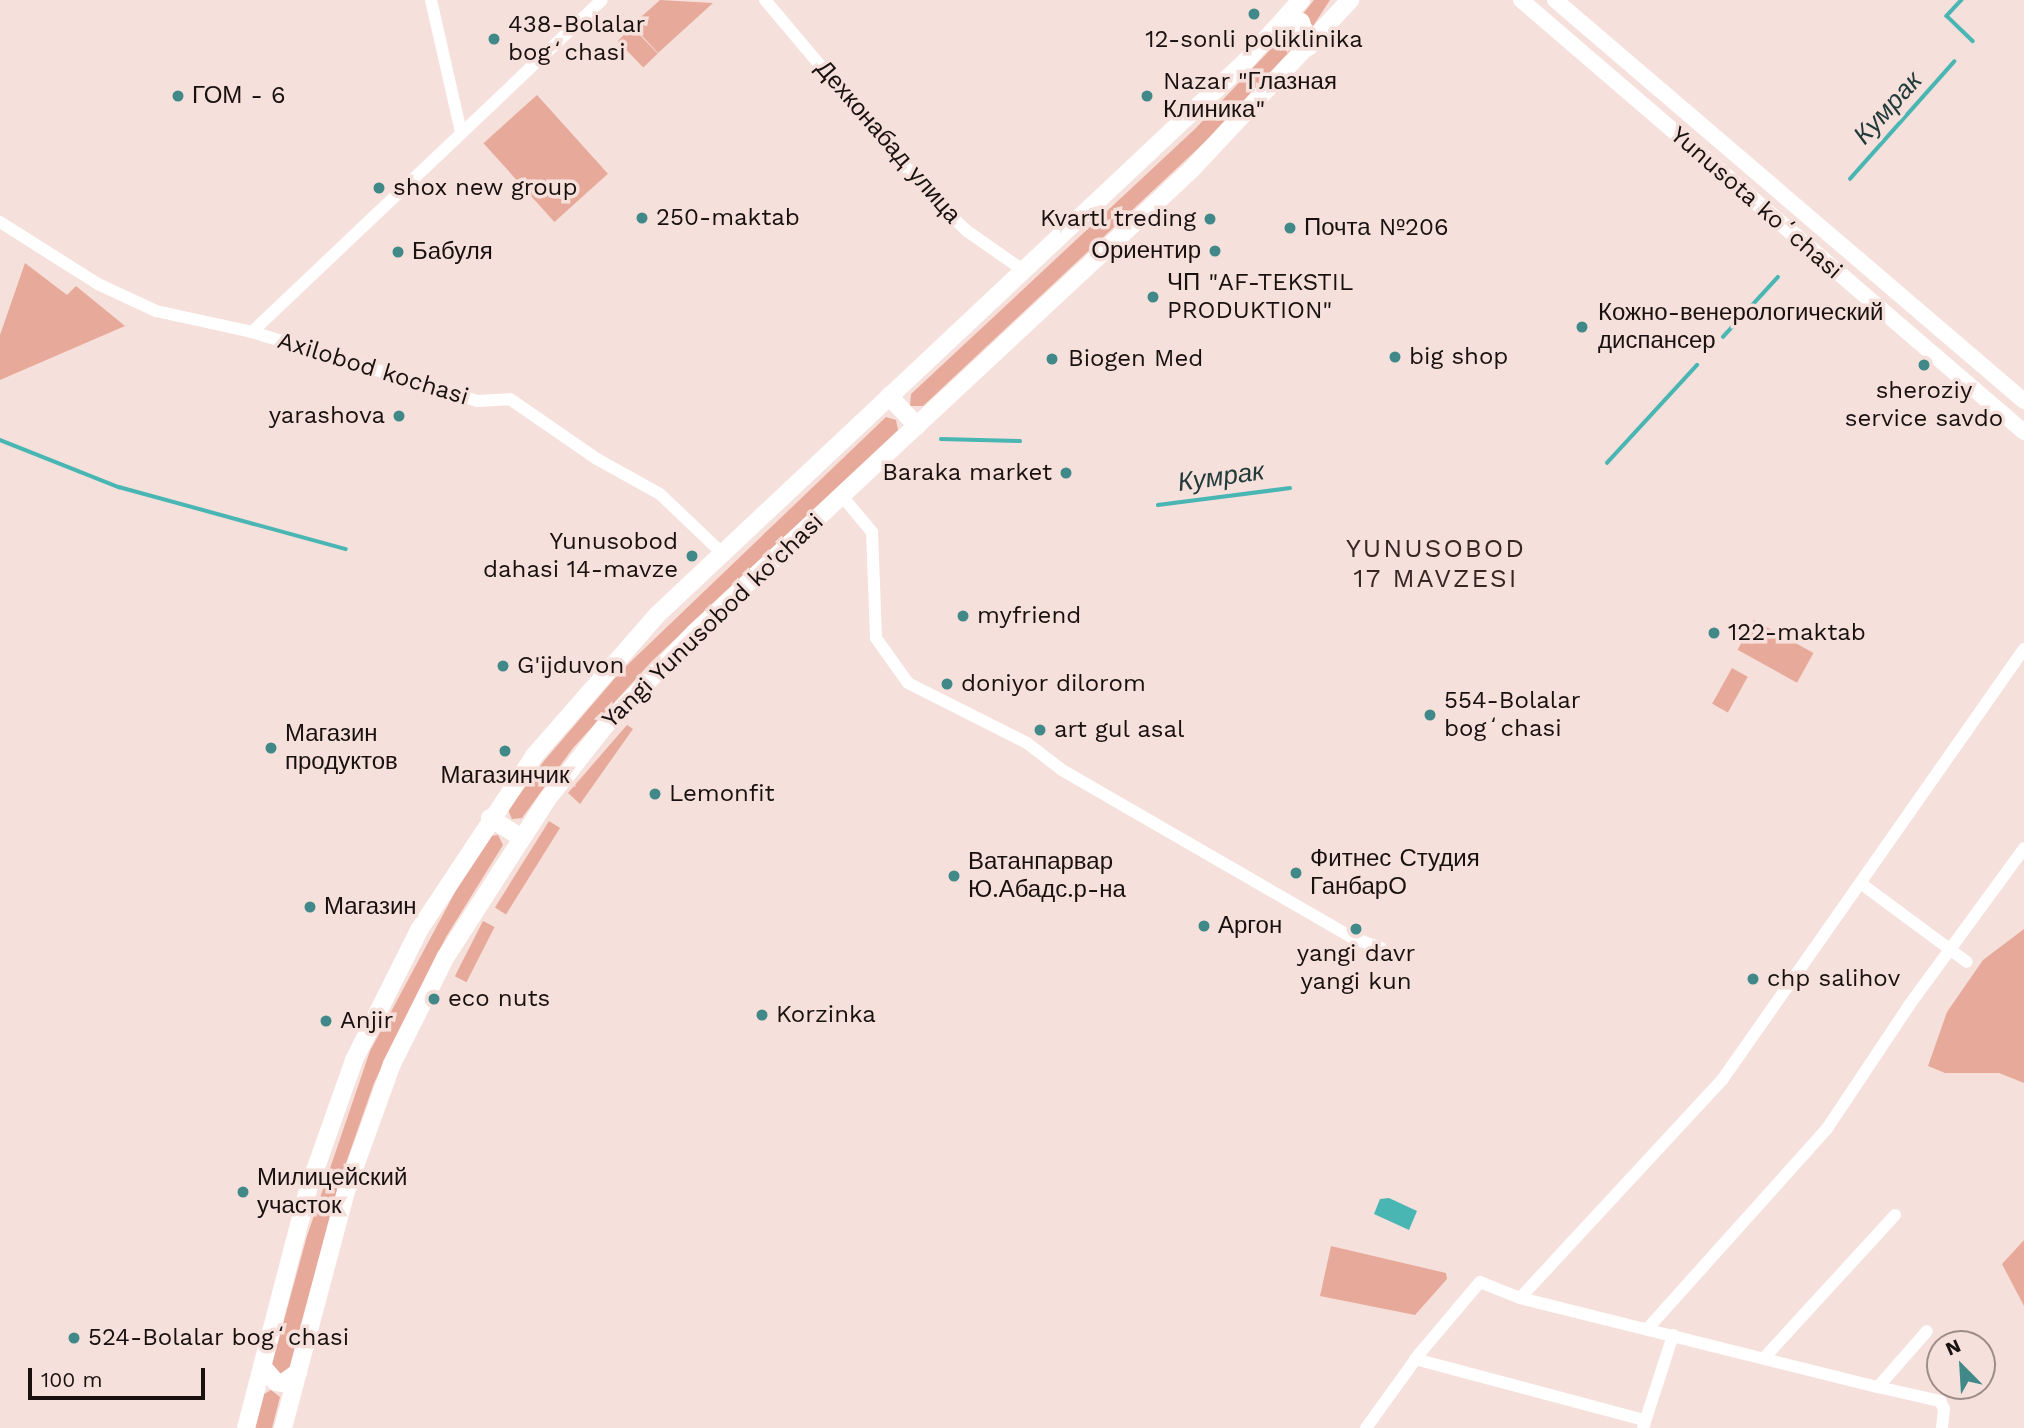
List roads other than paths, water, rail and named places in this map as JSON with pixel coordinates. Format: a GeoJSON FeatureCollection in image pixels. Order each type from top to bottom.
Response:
{"type":"FeatureCollection","features":[{"type":"Feature","properties":{"kind":"main road","name":"Yangi Yunusobod ko'chasi"},"geometry":{"type":"LineString","coordinates":[[246,1428],[309,1190],[354,1060],[419,930],[490,818],[591,686],[722,553],[1023,270],[1283,21],[1301,0]]}},
{"type":"Feature","properties":{"kind":"main road","name":"Yangi Yunusobod ko'chasi"},"geometry":{"type":"LineString","coordinates":[[283,1428],[346,1191],[381,1090],[432,980],[521,837],[579,758],[639,689],[1191,170],[1309,47],[1350,0]]}},
{"type":"Feature","properties":{"kind":"main road"},"geometry":{"type":"LineString","coordinates":[[1283,21],[1301,22],[1309,47]]}},
{"type":"Feature","properties":{"kind":"main road"},"geometry":{"type":"LineString","coordinates":[[889,396],[917,426]]}},
{"type":"Feature","properties":{"kind":"main road"},"geometry":{"type":"LineString","coordinates":[[490,818],[521,837]]}},
{"type":"Feature","properties":{"kind":"main road"},"geometry":{"type":"LineString","coordinates":[[262,1366],[276,1382],[284,1383],[298,1372]]}},
{"type":"Feature","properties":{"kind":"street"},"geometry":{"type":"LineString","coordinates":[[431,0],[461,132]]}},
{"type":"Feature","properties":{"kind":"street"},"geometry":{"type":"LineString","coordinates":[[252,332],[602,0]]}},
{"type":"Feature","properties":{"kind":"street","name":"Дехконабад улица"},"geometry":{"type":"LineString","coordinates":[[765,0],[933,199],[967,231],[1023,270]]}},
{"type":"Feature","properties":{"kind":"street","name":"Yunusota koʻchasi"},"geometry":{"type":"LineString","coordinates":[[1521,0],[2024,432]]}},
{"type":"Feature","properties":{"kind":"street","name":"Yunusota koʻchasi"},"geometry":{"type":"LineString","coordinates":[[1555,0],[2024,401]]}},
{"type":"Feature","properties":{"kind":"street","name":"Axilobod kochasi"},"geometry":{"type":"LineString","coordinates":[[0,222],[99,284],[156,311],[252,332],[477,401],[510,399],[597,459],[660,494],[722,553]]}},
{"type":"Feature","properties":{"kind":"street"},"geometry":{"type":"LineString","coordinates":[[842,496],[872,532],[876,638],[908,683],[1027,743],[1062,770],[1353,938],[1381,948]]}},
{"type":"Feature","properties":{"kind":"street"},"geometry":{"type":"LineString","coordinates":[[1520,1298],[1722,1080],[1863,885],[2024,649]]}},
{"type":"Feature","properties":{"kind":"street"},"geometry":{"type":"LineString","coordinates":[[1648,1327],[1826,1130],[2024,848]]}},
{"type":"Feature","properties":{"kind":"street"},"geometry":{"type":"LineString","coordinates":[[1863,885],[1952,948],[1967,962]]}},
{"type":"Feature","properties":{"kind":"street"},"geometry":{"type":"LineString","coordinates":[[1764,1358],[1895,1215]]}},
{"type":"Feature","properties":{"kind":"street"},"geometry":{"type":"LineString","coordinates":[[1366,1428],[1415,1359],[1480,1282],[1520,1298],[1648,1327],[1940,1401],[1944,1409],[1941,1428]]}},
{"type":"Feature","properties":{"kind":"street"},"geometry":{"type":"LineString","coordinates":[[1878,1387],[1926,1332]]}},
{"type":"Feature","properties":{"kind":"street"},"geometry":{"type":"LineString","coordinates":[[1415,1359],[1644,1424],[1673,1335]]}},
{"type":"Feature","properties":{"kind":"water"},"geometry":{"type":"Polygon","coordinates":[[[1389,1198],[1417,1211],[1409,1230],[1374,1214],[1380,1199],[1389,1198]]]}},
{"type":"Feature","properties":{"kind":"waterway","name":"Кумрак"},"geometry":{"type":"LineString","coordinates":[[1962,0],[1947,16],[1973,41]]}},
{"type":"Feature","properties":{"kind":"waterway","name":"Кумрак"},"geometry":{"type":"LineString","coordinates":[[1850,179],[1954,62]]}},
{"type":"Feature","properties":{"kind":"waterway","name":"Кумрак"},"geometry":{"type":"LineString","coordinates":[[1723,337],[1778,277]]}},
{"type":"Feature","properties":{"kind":"waterway","name":"Кумрак"},"geometry":{"type":"LineString","coordinates":[[1607,463],[1697,365]]}},
{"type":"Feature","properties":{"kind":"waterway","name":"Кумрак"},"geometry":{"type":"LineString","coordinates":[[941,439],[1020,441]]}},
{"type":"Feature","properties":{"kind":"waterway"},"geometry":{"type":"LineString","coordinates":[[0,440],[119,487],[346,549]]}},
{"type":"Feature","properties":{"kind":"waterway","name":"Кумрак"},"geometry":{"type":"LineString","coordinates":[[1158,505],[1290,488]]}},
{"type":"Feature","properties":{"kind":"place","name":"12-sonli poliklinika"},"geometry":{"type":"Point","coordinates":[1254,14]}},
{"type":"Feature","properties":{"kind":"place","name":"438-Bolalar bogʻchasi"},"geometry":{"type":"Point","coordinates":[494,39]}},
{"type":"Feature","properties":{"kind":"place","name":"ГОМ - 6"},"geometry":{"type":"Point","coordinates":[178,96]}},
{"type":"Feature","properties":{"kind":"place","name":"Nazar \"Глазная Клиника\""},"geometry":{"type":"Point","coordinates":[1147,96]}},
{"type":"Feature","properties":{"kind":"place","name":"shox new group"},"geometry":{"type":"Point","coordinates":[379,188]}},
{"type":"Feature","properties":{"kind":"place","name":"250-maktab"},"geometry":{"type":"Point","coordinates":[642,218]}},
{"type":"Feature","properties":{"kind":"place","name":"Kvartl treding"},"geometry":{"type":"Point","coordinates":[1210,219]}},
{"type":"Feature","properties":{"kind":"place","name":"Почта №206"},"geometry":{"type":"Point","coordinates":[1290,228]}},
{"type":"Feature","properties":{"kind":"place","name":"Ориентир"},"geometry":{"type":"Point","coordinates":[1215,251]}},
{"type":"Feature","properties":{"kind":"place","name":"Бабуля"},"geometry":{"type":"Point","coordinates":[398,252]}},
{"type":"Feature","properties":{"kind":"place","name":"ЧП \"AF-TEKSTIL PRODUKTION\""},"geometry":{"type":"Point","coordinates":[1153,297]}},
{"type":"Feature","properties":{"kind":"place","name":"Кожно-венерологический диспансер"},"geometry":{"type":"Point","coordinates":[1582,327]}},
{"type":"Feature","properties":{"kind":"place","name":"big shop"},"geometry":{"type":"Point","coordinates":[1395,357]}},
{"type":"Feature","properties":{"kind":"place","name":"Biogen Med"},"geometry":{"type":"Point","coordinates":[1052,359]}},
{"type":"Feature","properties":{"kind":"place","name":"sheroziy service savdo"},"geometry":{"type":"Point","coordinates":[1924,365]}},
{"type":"Feature","properties":{"kind":"place","name":"yarashova"},"geometry":{"type":"Point","coordinates":[399,416]}},
{"type":"Feature","properties":{"kind":"place","name":"Baraka market"},"geometry":{"type":"Point","coordinates":[1066,473]}},
{"type":"Feature","properties":{"kind":"place","name":"Yunusobod dahasi 14-mavze"},"geometry":{"type":"Point","coordinates":[692,556]}},
{"type":"Feature","properties":{"kind":"place","name":"myfriend"},"geometry":{"type":"Point","coordinates":[963,616]}},
{"type":"Feature","properties":{"kind":"place","name":"122-maktab"},"geometry":{"type":"Point","coordinates":[1714,633]}},
{"type":"Feature","properties":{"kind":"place","name":"G'ijduvon"},"geometry":{"type":"Point","coordinates":[503,666]}},
{"type":"Feature","properties":{"kind":"place","name":"doniyor dilorom"},"geometry":{"type":"Point","coordinates":[947,684]}},
{"type":"Feature","properties":{"kind":"place","name":"554-Bolalar bogʻchasi"},"geometry":{"type":"Point","coordinates":[1430,715]}},
{"type":"Feature","properties":{"kind":"place","name":"art gul asal"},"geometry":{"type":"Point","coordinates":[1040,730]}},
{"type":"Feature","properties":{"kind":"place","name":"Магазин продуктов"},"geometry":{"type":"Point","coordinates":[271,748]}},
{"type":"Feature","properties":{"kind":"place","name":"Магазинчик"},"geometry":{"type":"Point","coordinates":[505,751]}},
{"type":"Feature","properties":{"kind":"place","name":"Lemonfit"},"geometry":{"type":"Point","coordinates":[655,794]}},
{"type":"Feature","properties":{"kind":"place","name":"Фитнес Студия ГанбарО"},"geometry":{"type":"Point","coordinates":[1296,873]}},
{"type":"Feature","properties":{"kind":"place","name":"Ватанпарвар Ю.Абадс.р-на"},"geometry":{"type":"Point","coordinates":[954,876]}},
{"type":"Feature","properties":{"kind":"place","name":"Магазин"},"geometry":{"type":"Point","coordinates":[310,907]}},
{"type":"Feature","properties":{"kind":"place","name":"Аргон"},"geometry":{"type":"Point","coordinates":[1204,926]}},
{"type":"Feature","properties":{"kind":"place","name":"yangi davr yangi kun"},"geometry":{"type":"Point","coordinates":[1356,929]}},
{"type":"Feature","properties":{"kind":"place","name":"chp salihov"},"geometry":{"type":"Point","coordinates":[1753,979]}},
{"type":"Feature","properties":{"kind":"place","name":"eco nuts"},"geometry":{"type":"Point","coordinates":[434,999]}},
{"type":"Feature","properties":{"kind":"place","name":"Korzinka"},"geometry":{"type":"Point","coordinates":[762,1015]}},
{"type":"Feature","properties":{"kind":"place","name":"Anjir"},"geometry":{"type":"Point","coordinates":[326,1021]}},
{"type":"Feature","properties":{"kind":"place","name":"Милицейский участок"},"geometry":{"type":"Point","coordinates":[243,1192]}},
{"type":"Feature","properties":{"kind":"place","name":"524-Bolalar bogʻchasi"},"geometry":{"type":"Point","coordinates":[74,1338]}},
{"type":"Feature","properties":{"kind":"district","name":"YUNUSOBOD 17 MAVZESI"},"geometry":{"type":"Point","coordinates":[1436,564]}}]}
